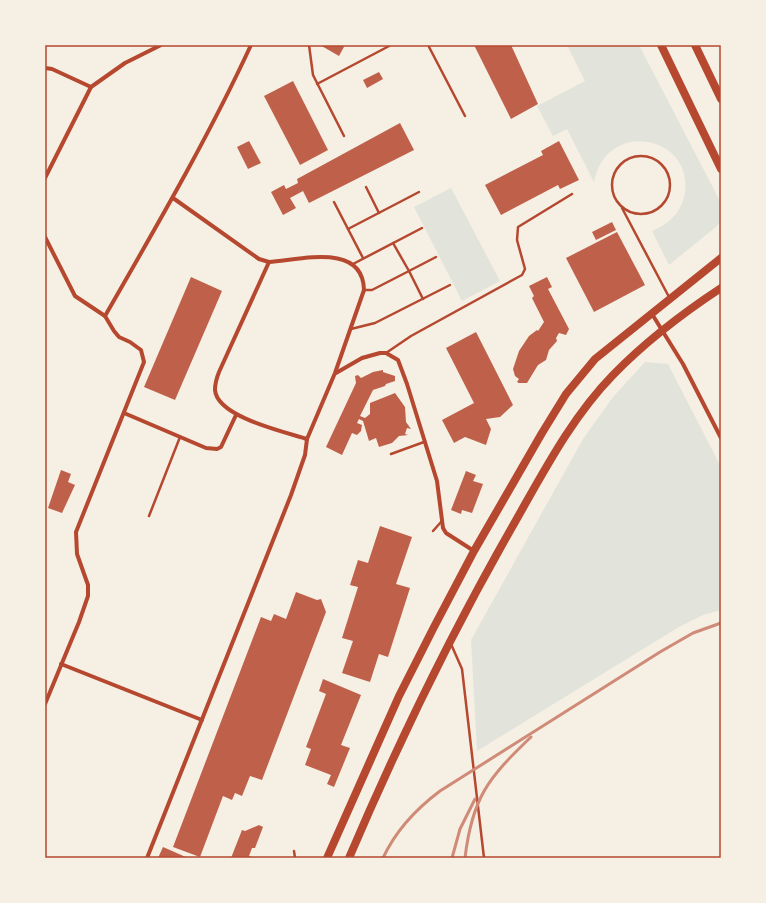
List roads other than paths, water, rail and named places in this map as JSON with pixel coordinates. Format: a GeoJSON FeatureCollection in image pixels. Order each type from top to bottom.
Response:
{"type":"FeatureCollection","features":[{"type":"Feature","properties":{"kind":"main road"},"geometry":{"type":"LineString","coordinates":[[661,45],[721,169]]}},
{"type":"Feature","properties":{"kind":"main road"},"geometry":{"type":"LineString","coordinates":[[695,45],[721,99]]}},
{"type":"Feature","properties":{"kind":"main road"},"geometry":{"type":"LineString","coordinates":[[327,858],[399,696],[474,551],[542,432],[566,394],[595,359],[721,258]]}},
{"type":"Feature","properties":{"kind":"main road"},"geometry":{"type":"LineString","coordinates":[[349,858],[418,705],[450,642],[557,448],[584,410],[613,375],[662,330],[721,288]]}},
{"type":"Feature","properties":{"kind":"street"},"geometry":{"type":"LineString","coordinates":[[45,178],[91,87],[124,63],[161,45]]}},
{"type":"Feature","properties":{"kind":"street"},"geometry":{"type":"LineString","coordinates":[[106,316],[173,198],[228,95],[251,45]]}},
{"type":"Feature","properties":{"kind":"street"},"geometry":{"type":"LineString","coordinates":[[45,68],[52,69],[91,87]]}},
{"type":"Feature","properties":{"kind":"street"},"geometry":{"type":"LineString","coordinates":[[147,858],[291,494],[305,455],[307,439],[336,373],[364,290],[363,279],[359,270],[353,264],[332,256],[269,262],[250,254],[173,198]]}},
{"type":"Feature","properties":{"kind":"street"},"geometry":{"type":"LineString","coordinates":[[45,236],[75,296],[106,316],[114,331],[119,336],[136,346],[144,356],[142,367],[76,532],[77,554],[88,584],[88,596],[45,704]]}},
{"type":"Feature","properties":{"kind":"street"},"geometry":{"type":"LineString","coordinates":[[269,262],[217,379],[215,390],[217,397],[225,407],[236,415],[307,439]]}},
{"type":"Feature","properties":{"kind":"street"},"geometry":{"type":"LineString","coordinates":[[652,314],[683,364],[721,438]]}},
{"type":"Feature","properties":{"kind":"street"},"geometry":{"type":"LineString","coordinates":[[336,373],[362,358],[386,353],[398,360],[439,491],[441,522],[446,533],[474,551]]}},
{"type":"Feature","properties":{"kind":"street"},"geometry":{"type":"LineString","coordinates":[[124,413],[206,448],[217,449],[221,447],[236,415]]}},
{"type":"Feature","properties":{"kind":"street"},"geometry":{"type":"LineString","coordinates":[[61,664],[202,720]]}},
{"type":"Feature","properties":{"kind":"lane"},"geometry":{"type":"LineString","coordinates":[[309,45],[313,75],[344,136]]}},
{"type":"Feature","properties":{"kind":"lane"},"geometry":{"type":"LineString","coordinates":[[317,84],[391,45]]}},
{"type":"Feature","properties":{"kind":"lane"},"geometry":{"type":"LineString","coordinates":[[428,45],[465,116]]}},
{"type":"Feature","properties":{"kind":"lane"},"geometry":{"type":"LineString","coordinates":[[622,207],[635,214],[651,213],[663,205],[670,191],[669,175],[661,162],[647,156],[632,157],[619,165],[612,179],[613,195],[622,207],[670,300]]}},
{"type":"Feature","properties":{"kind":"lane"},"geometry":{"type":"LineString","coordinates":[[366,187],[379,213]]}},
{"type":"Feature","properties":{"kind":"lane"},"geometry":{"type":"LineString","coordinates":[[348,229],[418,192]]}},
{"type":"Feature","properties":{"kind":"lane"},"geometry":{"type":"LineString","coordinates":[[386,353],[410,336],[522,275],[524,269],[516,240],[518,227],[572,194]]}},
{"type":"Feature","properties":{"kind":"lane"},"geometry":{"type":"LineString","coordinates":[[334,202],[363,258]]}},
{"type":"Feature","properties":{"kind":"lane"},"geometry":{"type":"LineString","coordinates":[[353,264],[422,228]]}},
{"type":"Feature","properties":{"kind":"lane"},"geometry":{"type":"LineString","coordinates":[[393,243],[423,299]]}},
{"type":"Feature","properties":{"kind":"lane"},"geometry":{"type":"LineString","coordinates":[[364,290],[372,290],[436,257]]}},
{"type":"Feature","properties":{"kind":"lane"},"geometry":{"type":"LineString","coordinates":[[351,329],[376,323],[450,285]]}},
{"type":"Feature","properties":{"kind":"lane"},"geometry":{"type":"LineString","coordinates":[[149,516],[180,437]]}},
{"type":"Feature","properties":{"kind":"lane"},"geometry":{"type":"LineString","coordinates":[[392,454],[424,442]]}},
{"type":"Feature","properties":{"kind":"lane"},"geometry":{"type":"LineString","coordinates":[[433,531],[441,522]]}},
{"type":"Feature","properties":{"kind":"lane"},"geometry":{"type":"LineString","coordinates":[[450,642],[462,669],[484,858]]}},
{"type":"Feature","properties":{"kind":"lane"},"geometry":{"type":"LineString","coordinates":[[294,851],[296,858]]}},
{"type":"Feature","properties":{"kind":"railway"},"geometry":{"type":"LineString","coordinates":[[383,858],[400,829],[423,805],[440,791],[660,652],[693,633],[721,623]]}},
{"type":"Feature","properties":{"kind":"railway"},"geometry":{"type":"LineString","coordinates":[[465,858],[472,820],[484,790],[493,777],[531,737]]}},
{"type":"Feature","properties":{"kind":"railway"},"geometry":{"type":"LineString","coordinates":[[452,858],[460,829],[475,799]]}}]}
